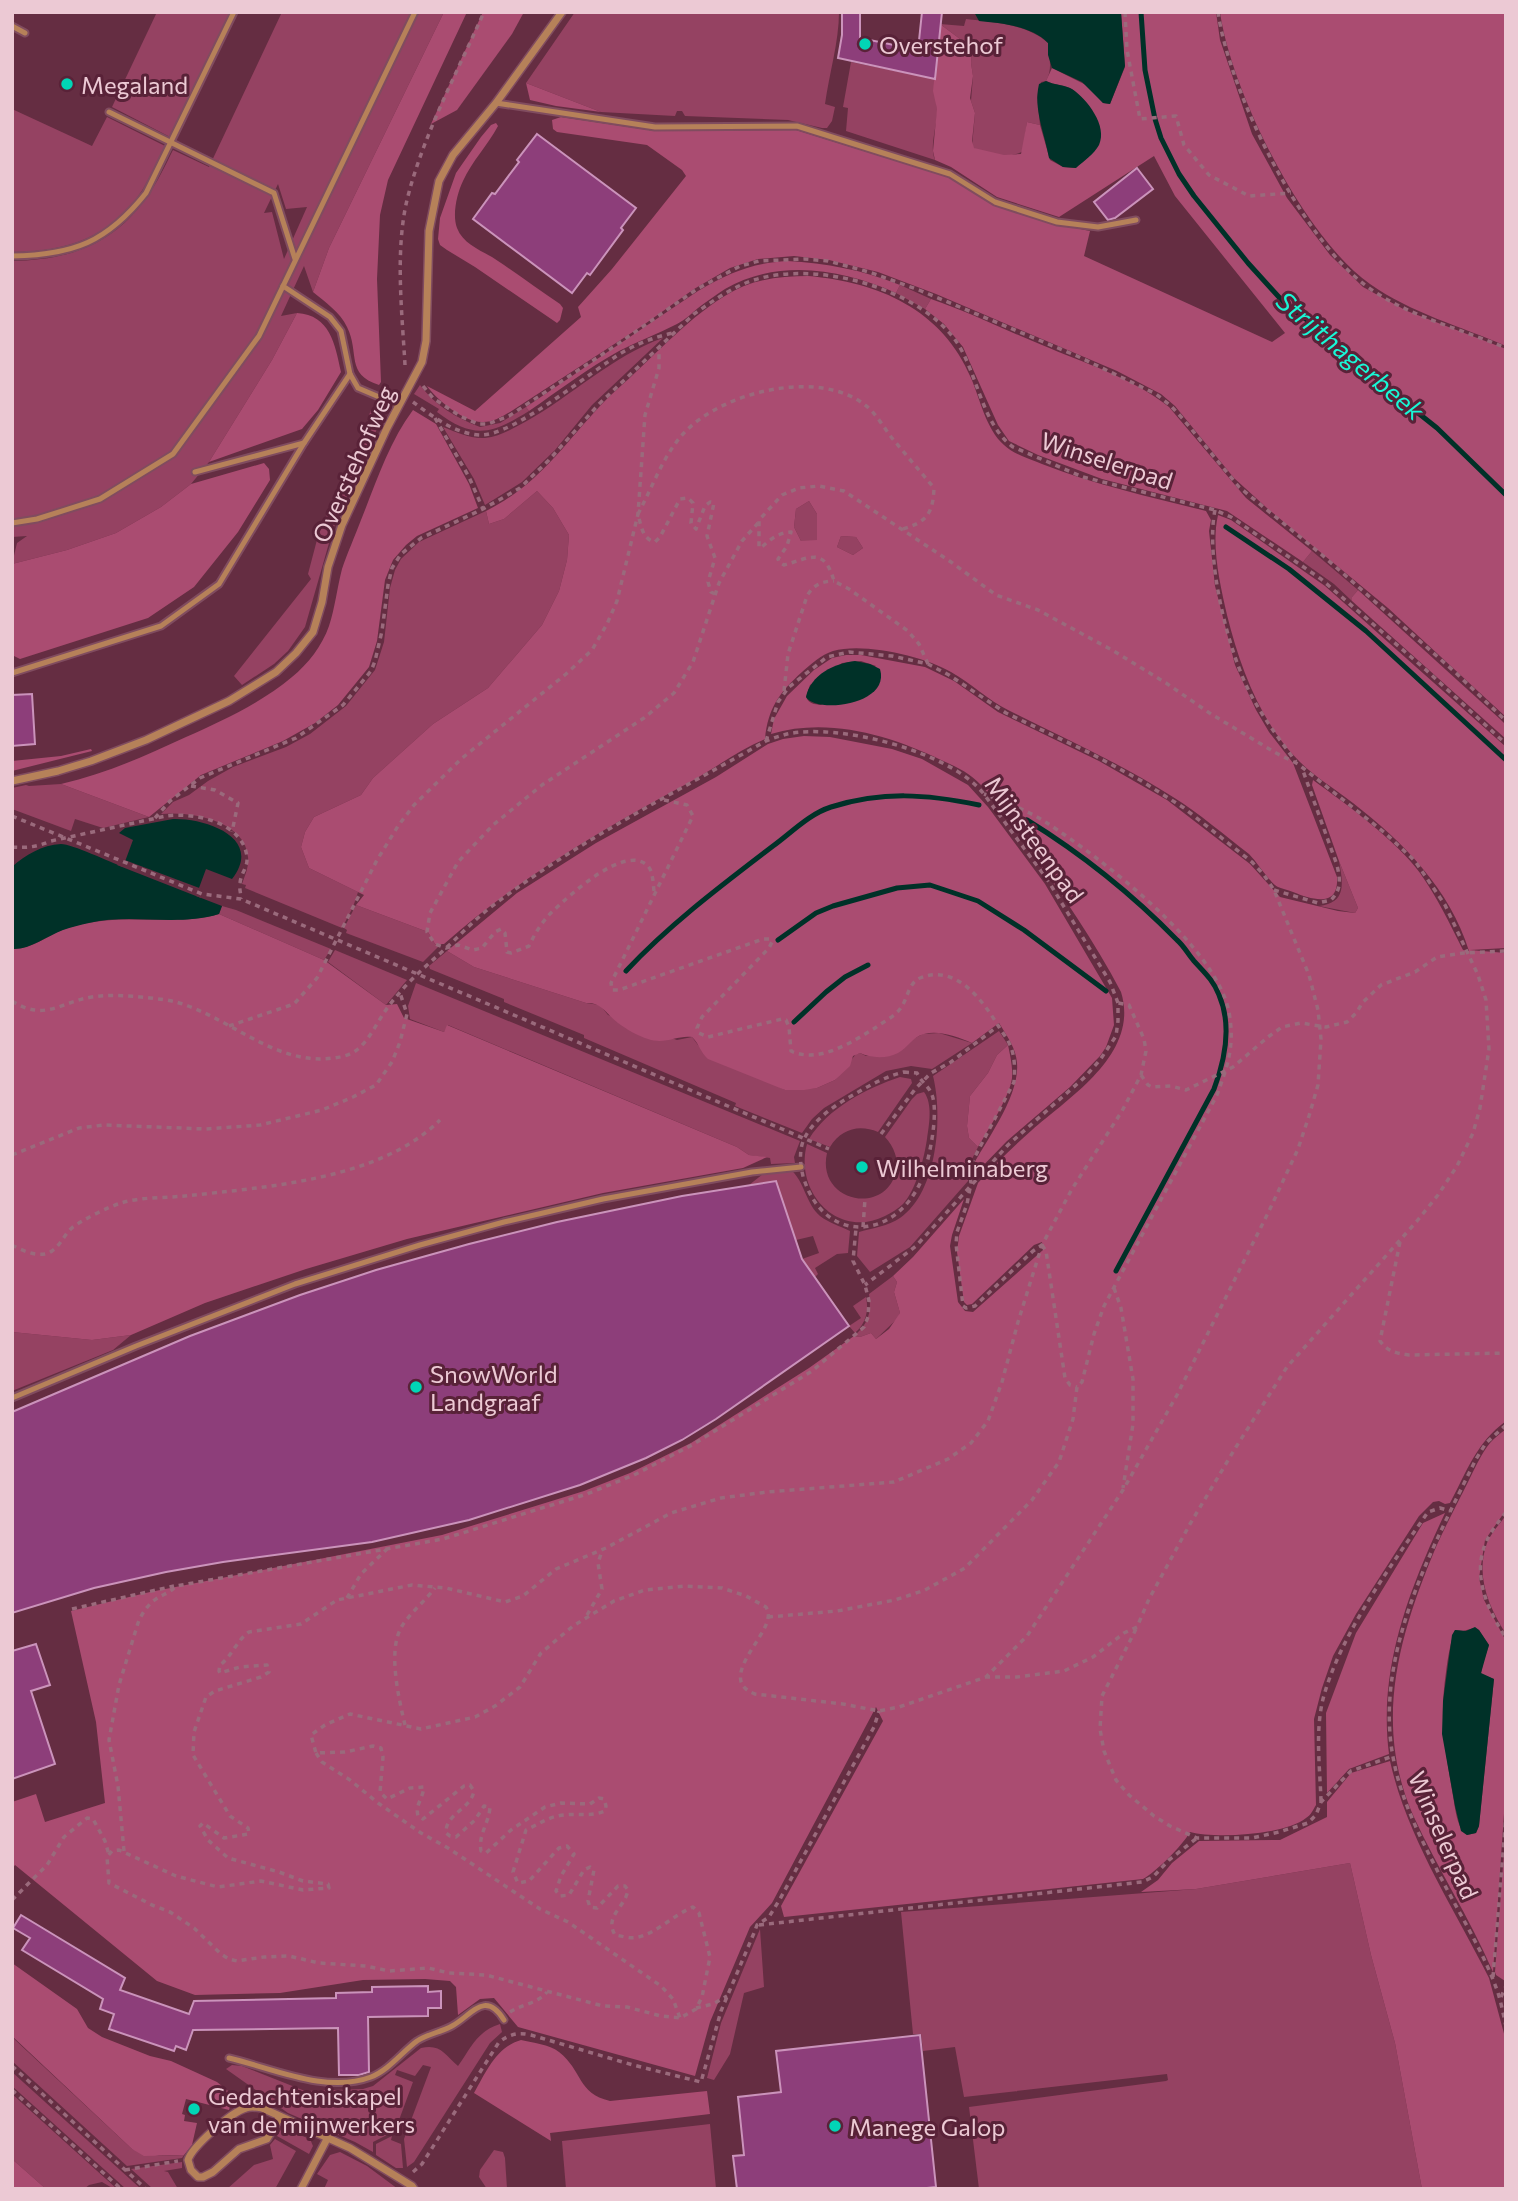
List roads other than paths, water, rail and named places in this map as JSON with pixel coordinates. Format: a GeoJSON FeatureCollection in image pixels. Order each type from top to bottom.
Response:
{"type":"FeatureCollection","features":[{"type":"Feature","properties":{"kind":"street","name":"Overstehofweg"},"geometry":{"type":"LineString","coordinates":[[12,781],[69,768],[146,740],[229,701],[276,672],[313,632],[323,602],[328,567],[342,525],[398,405],[422,362],[426,341],[429,231],[439,181],[453,155],[496,103],[562,12]]}},
{"type":"Feature","properties":{"kind":"street"},"geometry":{"type":"LineString","coordinates":[[279,2116],[267,2139],[239,2149],[208,2176],[198,2177],[194,2174],[189,2165],[189,2156],[241,2109],[253,2106],[262,2108],[350,2148],[413,2187]]}},
{"type":"Feature","properties":{"kind":"street"},"geometry":{"type":"LineString","coordinates":[[301,2189],[327,2139]]}},
{"type":"Feature","properties":{"kind":"lane"},"geometry":{"type":"LineString","coordinates":[[12,256],[37,256],[85,244],[110,231],[128,215],[146,193],[234,12]]}},
{"type":"Feature","properties":{"kind":"lane"},"geometry":{"type":"LineString","coordinates":[[12,523],[37,519],[100,499],[173,454],[259,336],[415,12]]}},
{"type":"Feature","properties":{"kind":"lane"},"geometry":{"type":"LineString","coordinates":[[12,26],[25,33]]}},
{"type":"Feature","properties":{"kind":"lane"},"geometry":{"type":"LineString","coordinates":[[496,103],[655,127],[797,126],[950,174],[995,202],[1057,222],[1098,227],[1136,220]]}},
{"type":"Feature","properties":{"kind":"lane"},"geometry":{"type":"LineString","coordinates":[[109,112],[274,193],[295,259]]}},
{"type":"Feature","properties":{"kind":"lane"},"geometry":{"type":"LineString","coordinates":[[282,286],[330,317],[341,331],[350,374],[358,388],[398,405]]}},
{"type":"Feature","properties":{"kind":"lane"},"geometry":{"type":"LineString","coordinates":[[12,673],[161,626],[219,584],[304,443],[350,374]]}},
{"type":"Feature","properties":{"kind":"lane"},"geometry":{"type":"LineString","coordinates":[[195,472],[304,443]]}},
{"type":"Feature","properties":{"kind":"lane"},"geometry":{"type":"LineString","coordinates":[[12,1398],[135,1346],[295,1284],[420,1245],[603,1199],[740,1174],[801,1167]]}},
{"type":"Feature","properties":{"kind":"lane"},"geometry":{"type":"LineString","coordinates":[[229,2058],[301,2079],[332,2082],[359,2080],[373,2077],[418,2040],[452,2026],[479,2006],[496,2010],[504,2020]]}},
{"type":"Feature","properties":{"kind":"waterway","name":"Strijthagerbeek"},"geometry":{"type":"LineString","coordinates":[[1141,12],[1145,70],[1155,119],[1179,174],[1194,196],[1287,306],[1327,334],[1353,363],[1371,372],[1437,428],[1506,495]]}},
{"type":"Feature","properties":{"kind":"waterway"},"geometry":{"type":"LineString","coordinates":[[1226,527],[1289,569],[1366,631],[1506,760]]}},
{"type":"Feature","properties":{"kind":"waterway"},"geometry":{"type":"LineString","coordinates":[[626,971],[660,937],[697,906],[800,824],[823,810],[887,796],[941,798],[979,805]]}},
{"type":"Feature","properties":{"kind":"waterway"},"geometry":{"type":"LineString","coordinates":[[1027,820],[1106,875],[1160,923],[1212,981],[1223,1006],[1226,1042],[1214,1089],[1116,1271]]}},
{"type":"Feature","properties":{"kind":"waterway"},"geometry":{"type":"LineString","coordinates":[[778,940],[816,913],[833,906],[897,888],[930,885],[978,901],[1024,930],[1106,991]]}},
{"type":"Feature","properties":{"kind":"waterway"},"geometry":{"type":"LineString","coordinates":[[794,1022],[845,977],[868,965]]}},
{"type":"Feature","properties":{"kind":"place","name":"Overstehof"},"geometry":{"type":"Point","coordinates":[865,44]}},
{"type":"Feature","properties":{"kind":"place","name":"Megaland"},"geometry":{"type":"Point","coordinates":[67,84]}},
{"type":"Feature","properties":{"kind":"place","name":"Wilhelminaberg"},"geometry":{"type":"Point","coordinates":[862,1167]}},
{"type":"Feature","properties":{"kind":"place","name":"SnowWorld Landgraaf"},"geometry":{"type":"Point","coordinates":[416,1387]}},
{"type":"Feature","properties":{"kind":"place","name":"Gedachteniskapel van de mijnwerkers"},"geometry":{"type":"Point","coordinates":[194,2109]}},
{"type":"Feature","properties":{"kind":"place","name":"Manege Galop"},"geometry":{"type":"Point","coordinates":[835,2126]}}]}
